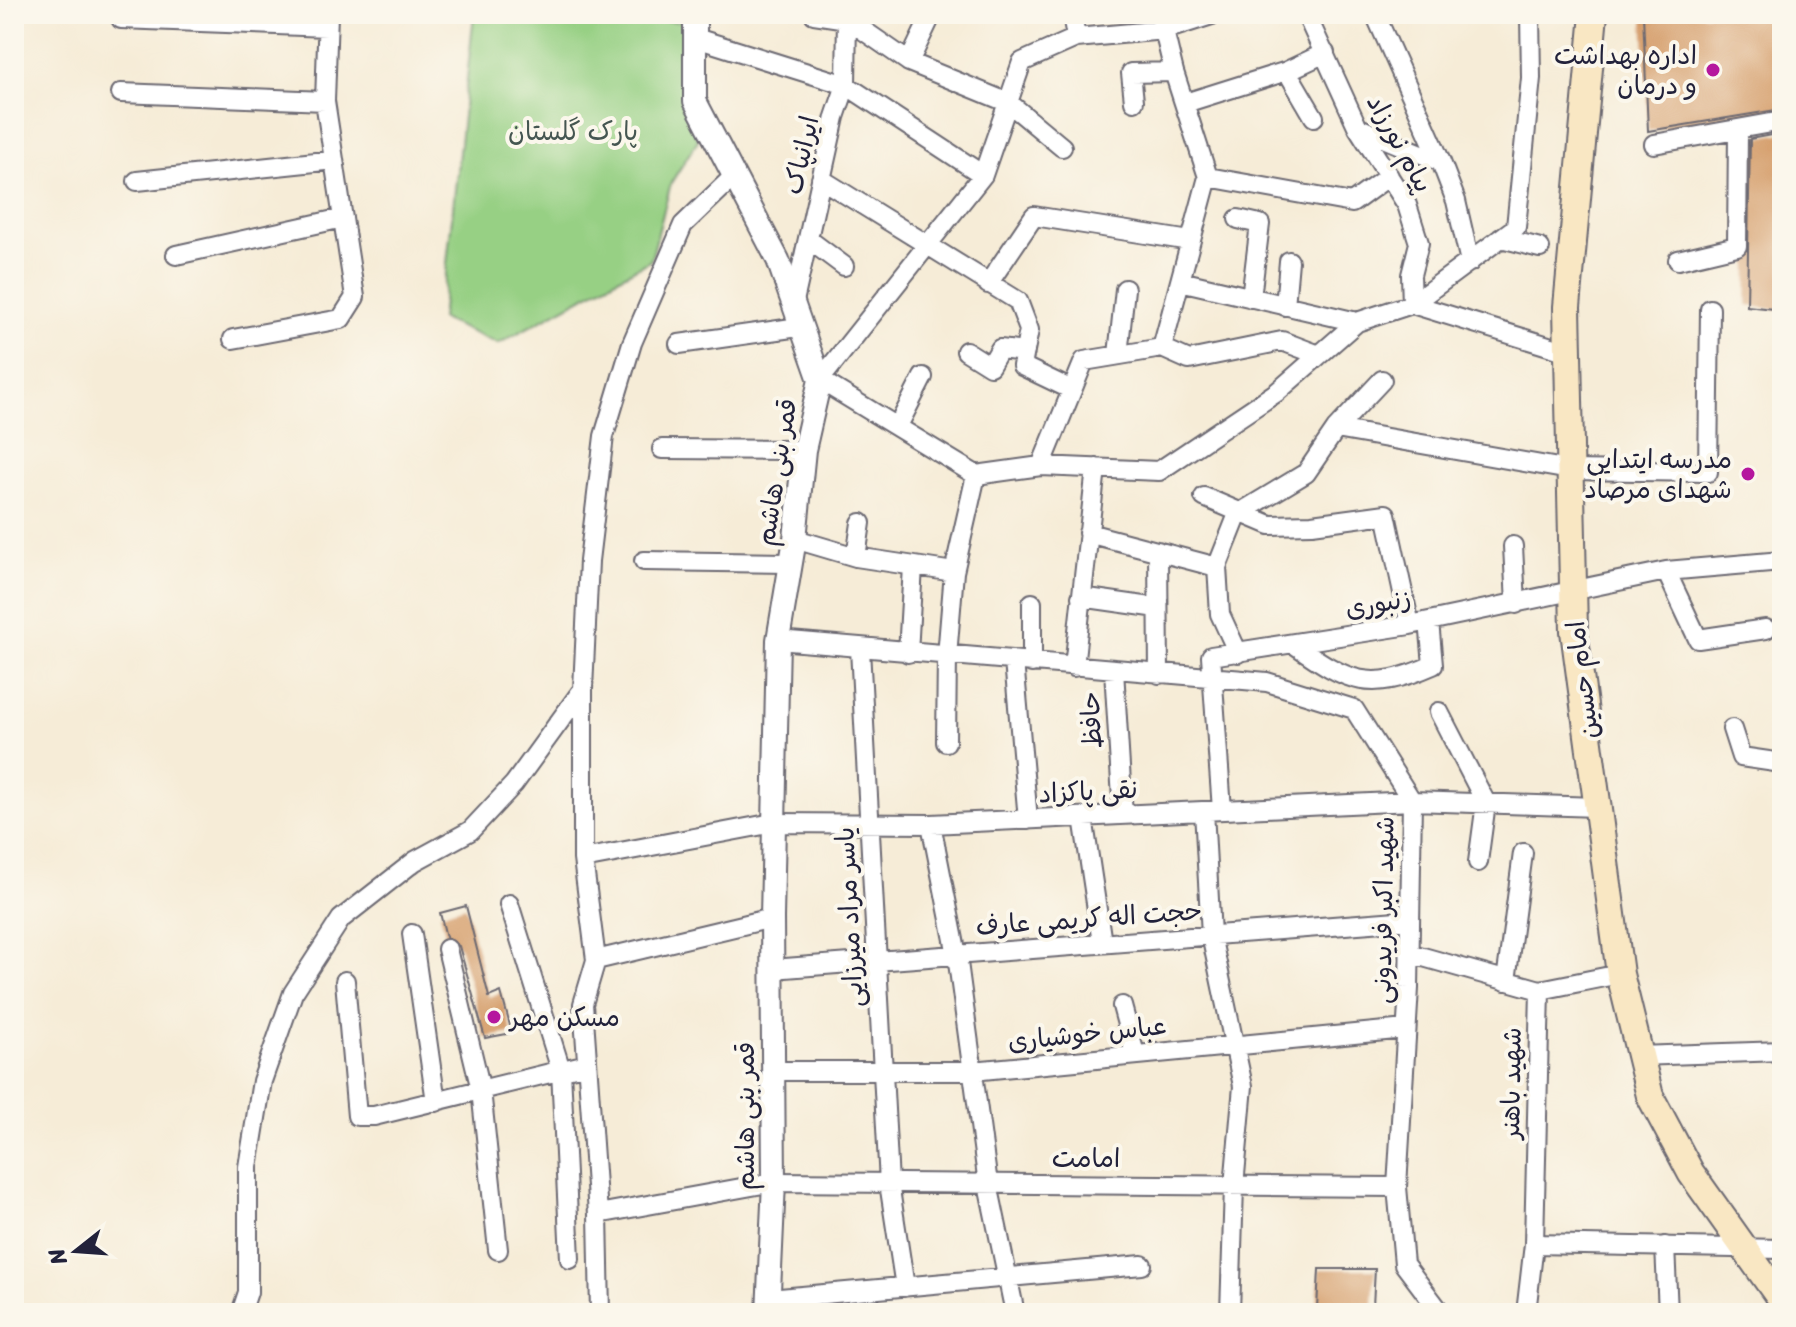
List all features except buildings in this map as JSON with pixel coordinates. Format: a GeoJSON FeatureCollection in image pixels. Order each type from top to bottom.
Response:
{"type":"FeatureCollection","features":[{"type":"Feature","properties":{"kind":"main road","name":"امام حسین"},"geometry":{"type":"LineString","coordinates":[[1594,14],[1567,307],[1574,631],[1620,974],[1650,1096],[1691,1173],[1782,1301]]}},
{"type":"Feature","properties":{"kind":"street","name":"قمر بنی هاشم"},"geometry":{"type":"LineString","coordinates":[[695,14],[695,101],[732,178],[778,260],[820,380],[804,450],[795,539],[778,640],[772,918],[774,1182],[768,1306]]}},
{"type":"Feature","properties":{"kind":"street"},"geometry":{"type":"LineString","coordinates":[[814,14],[847,16],[909,62],[1009,103],[1062,147]]}},
{"type":"Feature","properties":{"kind":"street"},"geometry":{"type":"LineString","coordinates":[[909,62],[932,14]]}},
{"type":"Feature","properties":{"kind":"street"},"geometry":{"type":"LineString","coordinates":[[1072,14],[1076,38]]}},
{"type":"Feature","properties":{"kind":"street"},"geometry":{"type":"LineString","coordinates":[[1215,14],[1076,38],[1022,62],[983,175],[820,380],[976,475],[1041,466],[1159,471],[1277,392],[1357,322],[1412,304],[1516,227],[1531,78],[1530,14]]}},
{"type":"Feature","properties":{"kind":"street","name":"پیام نورزاد"},"geometry":{"type":"LineString","coordinates":[[1306,14],[1358,128],[1407,205],[1419,243],[1411,275],[1412,304]]}},
{"type":"Feature","properties":{"kind":"street"},"geometry":{"type":"LineString","coordinates":[[1375,14],[1456,201],[1470,262]]}},
{"type":"Feature","properties":{"kind":"street","name":"ایرانپاک"},"geometry":{"type":"LineString","coordinates":[[796,316],[808,239],[846,85],[847,16]]}},
{"type":"Feature","properties":{"kind":"street"},"geometry":{"type":"LineString","coordinates":[[121,19],[328,21],[325,101],[355,297],[341,319],[233,339]]}},
{"type":"Feature","properties":{"kind":"street"},"geometry":{"type":"LineString","coordinates":[[1162,348],[1208,177],[1174,72],[1163,22]]}},
{"type":"Feature","properties":{"kind":"street"},"geometry":{"type":"LineString","coordinates":[[696,38],[846,85],[983,175]]}},
{"type":"Feature","properties":{"kind":"street"},"geometry":{"type":"LineString","coordinates":[[1185,103],[1287,71],[1325,53]]}},
{"type":"Feature","properties":{"kind":"street"},"geometry":{"type":"LineString","coordinates":[[1287,71],[1314,117]]}},
{"type":"Feature","properties":{"kind":"street"},"geometry":{"type":"LineString","coordinates":[[1134,101],[1131,73],[1174,72]]}},
{"type":"Feature","properties":{"kind":"street"},"geometry":{"type":"LineString","coordinates":[[121,93],[325,101]]}},
{"type":"Feature","properties":{"kind":"street"},"geometry":{"type":"LineString","coordinates":[[1654,144],[1782,121]]}},
{"type":"Feature","properties":{"kind":"street"},"geometry":{"type":"LineString","coordinates":[[1358,128],[1441,162]]}},
{"type":"Feature","properties":{"kind":"street"},"geometry":{"type":"LineString","coordinates":[[1678,260],[1737,246],[1738,130]]}},
{"type":"Feature","properties":{"kind":"street"},"geometry":{"type":"LineString","coordinates":[[137,181],[334,160]]}},
{"type":"Feature","properties":{"kind":"street"},"geometry":{"type":"LineString","coordinates":[[1208,177],[1352,203],[1389,176]]}},
{"type":"Feature","properties":{"kind":"street"},"geometry":{"type":"LineString","coordinates":[[600,1313],[598,1214],[583,1004],[596,960],[583,859],[583,689],[589,561],[608,423],[632,343],[683,225],[732,178]]}},
{"type":"Feature","properties":{"kind":"street"},"geometry":{"type":"LineString","coordinates":[[821,179],[1018,301],[1029,330],[1022,366],[1072,390]]}},
{"type":"Feature","properties":{"kind":"street"},"geometry":{"type":"LineString","coordinates":[[988,284],[1034,216],[1190,241]]}},
{"type":"Feature","properties":{"kind":"street"},"geometry":{"type":"LineString","coordinates":[[176,255],[343,218]]}},
{"type":"Feature","properties":{"kind":"street"},"geometry":{"type":"LineString","coordinates":[[1238,219],[1260,224],[1251,298]]}},
{"type":"Feature","properties":{"kind":"street"},"geometry":{"type":"LineString","coordinates":[[1501,238],[1540,248]]}},
{"type":"Feature","properties":{"kind":"street"},"geometry":{"type":"LineString","coordinates":[[808,239],[844,266]]}},
{"type":"Feature","properties":{"kind":"street"},"geometry":{"type":"LineString","coordinates":[[1285,306],[1289,261]]}},
{"type":"Feature","properties":{"kind":"street"},"geometry":{"type":"LineString","coordinates":[[1180,281],[1357,322]]}},
{"type":"Feature","properties":{"kind":"street"},"geometry":{"type":"LineString","coordinates":[[1118,355],[1125,289]]}},
{"type":"Feature","properties":{"kind":"street"},"geometry":{"type":"LineString","coordinates":[[1412,304],[1568,352]]}},
{"type":"Feature","properties":{"kind":"street"},"geometry":{"type":"LineString","coordinates":[[1336,429],[1570,470],[1708,472],[1710,309]]}},
{"type":"Feature","properties":{"kind":"street"},"geometry":{"type":"LineString","coordinates":[[679,344],[796,316]]}},
{"type":"Feature","properties":{"kind":"street"},"geometry":{"type":"LineString","coordinates":[[1041,466],[1084,361],[1162,348],[1189,360],[1282,341],[1319,355]]}},
{"type":"Feature","properties":{"kind":"street"},"geometry":{"type":"LineString","coordinates":[[966,351],[990,366],[1000,349],[1025,352]]}},
{"type":"Feature","properties":{"kind":"street"},"geometry":{"type":"LineString","coordinates":[[898,426],[923,377]]}},
{"type":"Feature","properties":{"kind":"street"},"geometry":{"type":"LineString","coordinates":[[1238,653],[1220,614],[1217,567],[1238,514],[1306,473],[1336,429],[1382,380]]}},
{"type":"Feature","properties":{"kind":"street"},"geometry":{"type":"LineString","coordinates":[[662,449],[804,450]]}},
{"type":"Feature","properties":{"kind":"street"},"geometry":{"type":"LineString","coordinates":[[1074,667],[1096,468]]}},
{"type":"Feature","properties":{"kind":"street"},"geometry":{"type":"LineString","coordinates":[[946,742],[947,656],[954,572],[976,475]]}},
{"type":"Feature","properties":{"kind":"street"},"geometry":{"type":"LineString","coordinates":[[1204,497],[1270,525],[1312,524],[1386,514],[1410,625]]}},
{"type":"Feature","properties":{"kind":"street"},"geometry":{"type":"LineString","coordinates":[[856,557],[861,523]]}},
{"type":"Feature","properties":{"kind":"street"},"geometry":{"type":"LineString","coordinates":[[1088,533],[1217,567]]}},
{"type":"Feature","properties":{"kind":"street"},"geometry":{"type":"LineString","coordinates":[[795,539],[856,557],[954,572]]}},
{"type":"Feature","properties":{"kind":"street"},"geometry":{"type":"LineString","coordinates":[[1513,546],[1516,604]]}},
{"type":"Feature","properties":{"kind":"street"},"geometry":{"type":"LineString","coordinates":[[1158,551],[1159,674]]}},
{"type":"Feature","properties":{"kind":"street"},"geometry":{"type":"LineString","coordinates":[[644,561],[789,563]]}},
{"type":"Feature","properties":{"kind":"street","name":"زنبوری"},"geometry":{"type":"LineString","coordinates":[[1210,678],[1211,656],[1410,625],[1666,571],[1782,561]]}},
{"type":"Feature","properties":{"kind":"street"},"geometry":{"type":"LineString","coordinates":[[908,653],[913,566]]}},
{"type":"Feature","properties":{"kind":"street"},"geometry":{"type":"LineString","coordinates":[[1666,571],[1698,639],[1766,629]]}},
{"type":"Feature","properties":{"kind":"street"},"geometry":{"type":"LineString","coordinates":[[1081,597],[1158,608]]}},
{"type":"Feature","properties":{"kind":"street"},"geometry":{"type":"LineString","coordinates":[[1028,820],[1023,662],[1032,603]]}},
{"type":"Feature","properties":{"kind":"street"},"geometry":{"type":"LineString","coordinates":[[1294,644],[1331,670],[1367,682],[1399,680],[1433,665],[1429,621]]}},
{"type":"Feature","properties":{"kind":"street","name":"شهید اکبر فریدونی"},"geometry":{"type":"LineString","coordinates":[[778,640],[1267,682],[1354,709],[1412,801],[1409,953],[1397,1187],[1404,1264],[1441,1313]]}},
{"type":"Feature","properties":{"kind":"street","name":"یاسر مراد میرزایی"},"geometry":{"type":"LineString","coordinates":[[860,649],[889,1183],[905,1287]]}},
{"type":"Feature","properties":{"kind":"street","name":"حافظ"},"geometry":{"type":"LineString","coordinates":[[1114,670],[1123,815]]}},
{"type":"Feature","properties":{"kind":"street"},"geometry":{"type":"LineString","coordinates":[[1210,678],[1213,811],[1211,935],[1243,1086],[1234,1186],[1230,1313]]}},
{"type":"Feature","properties":{"kind":"street"},"geometry":{"type":"LineString","coordinates":[[241,1313],[248,1292],[248,1167],[262,1081],[293,993],[341,919],[415,861],[470,831],[514,784],[583,689]]}},
{"type":"Feature","properties":{"kind":"street"},"geometry":{"type":"LineString","coordinates":[[1439,712],[1486,803],[1478,862]]}},
{"type":"Feature","properties":{"kind":"street"},"geometry":{"type":"LineString","coordinates":[[1732,729],[1741,757],[1782,763]]}},
{"type":"Feature","properties":{"kind":"street","name":"نقی پاکزاد"},"geometry":{"type":"LineString","coordinates":[[583,859],[773,823],[931,824],[1412,801],[1597,807]]}},
{"type":"Feature","properties":{"kind":"street"},"geometry":{"type":"LineString","coordinates":[[1083,817],[1102,943]]}},
{"type":"Feature","properties":{"kind":"street"},"geometry":{"type":"LineString","coordinates":[[931,824],[957,955],[988,1184],[1015,1313]]}},
{"type":"Feature","properties":{"kind":"street"},"geometry":{"type":"LineString","coordinates":[[1506,981],[1523,853]]}},
{"type":"Feature","properties":{"kind":"street"},"geometry":{"type":"LineString","coordinates":[[509,904],[561,1070],[570,1259]]}},
{"type":"Feature","properties":{"kind":"street"},"geometry":{"type":"LineString","coordinates":[[596,960],[772,918]]}},
{"type":"Feature","properties":{"kind":"street","name":"حجت اله کریمی عارف"},"geometry":{"type":"LineString","coordinates":[[772,969],[1410,920]]}},
{"type":"Feature","properties":{"kind":"street"},"geometry":{"type":"LineString","coordinates":[[412,934],[436,1102]]}},
{"type":"Feature","properties":{"kind":"street"},"geometry":{"type":"LineString","coordinates":[[447,949],[481,1090],[498,1250]]}},
{"type":"Feature","properties":{"kind":"street"},"geometry":{"type":"LineString","coordinates":[[1409,953],[1540,990],[1620,974]]}},
{"type":"Feature","properties":{"kind":"street"},"geometry":{"type":"LineString","coordinates":[[345,981],[357,1116],[374,1116],[436,1102],[587,1064]]}},
{"type":"Feature","properties":{"kind":"street","name":"شهید باهنر"},"geometry":{"type":"LineString","coordinates":[[1526,1313],[1534,1244],[1540,990]]}},
{"type":"Feature","properties":{"kind":"street"},"geometry":{"type":"LineString","coordinates":[[1122,1006],[1135,1054]]}},
{"type":"Feature","properties":{"kind":"street","name":"عباس خوشیاری"},"geometry":{"type":"LineString","coordinates":[[773,1071],[972,1071],[1406,1029]]}},
{"type":"Feature","properties":{"kind":"street"},"geometry":{"type":"LineString","coordinates":[[1638,1056],[1782,1051]]}},
{"type":"Feature","properties":{"kind":"street","name":"امامت"},"geometry":{"type":"LineString","coordinates":[[598,1214],[774,1182],[1397,1187]]}},
{"type":"Feature","properties":{"kind":"street"},"geometry":{"type":"LineString","coordinates":[[1534,1244],[1782,1249]]}},
{"type":"Feature","properties":{"kind":"street"},"geometry":{"type":"LineString","coordinates":[[1665,1246],[1668,1313]]}},
{"type":"Feature","properties":{"kind":"street"},"geometry":{"type":"LineString","coordinates":[[768,1306],[905,1287],[1142,1265]]}},
{"type":"Feature","properties":{"kind":"green space","name":"پارک گلستان"},"geometry":{"type":"Polygon","coordinates":[[[474,14],[588,14],[695,23],[684,102],[698,140],[671,183],[651,260],[498,344],[441,319],[474,14]]]}},
{"type":"Feature","properties":{"kind":"place","name":"اداره بهداشت و درمان"},"geometry":{"type":"Point","coordinates":[1713,70]}},
{"type":"Feature","properties":{"kind":"place","name":"مدرسه ایتدایی شهدای مرصاد"},"geometry":{"type":"Point","coordinates":[1748,474]}},
{"type":"Feature","properties":{"kind":"place","name":"مسکن مهر"},"geometry":{"type":"Point","coordinates":[494,1017]}}]}
